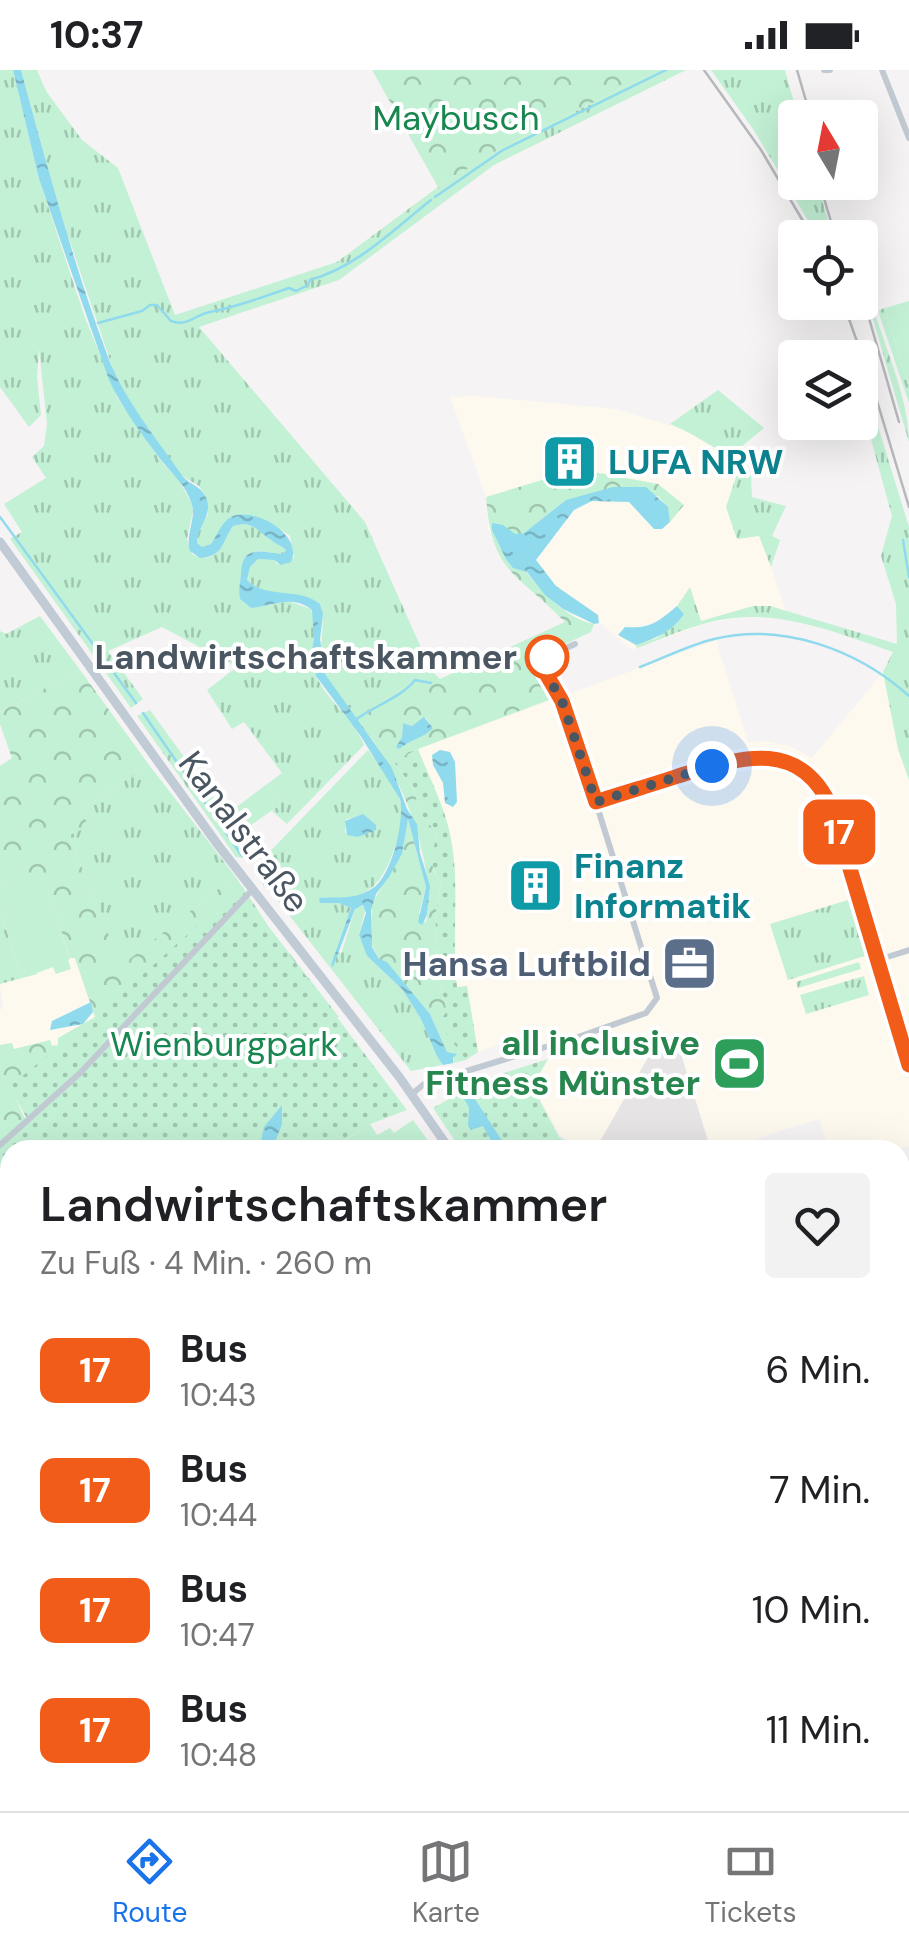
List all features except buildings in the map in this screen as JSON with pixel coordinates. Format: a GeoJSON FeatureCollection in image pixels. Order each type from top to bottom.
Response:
{"type":"FeatureCollection","features":[{"type":"Feature","properties":{"kind":"main road","name":"Kanalstraße"},"geometry":{"type":"LineString","coordinates":[[0,542],[252,889],[412,1094],[443,1140]]}},
{"type":"Feature","properties":{"kind":"street"},"geometry":{"type":"LineString","coordinates":[[882,70],[909,138]]}},
{"type":"Feature","properties":{"kind":"street"},"geometry":{"type":"LineString","coordinates":[[412,1094],[424,1084],[646,1013],[655,1003],[655,989],[562,701],[541,665],[545,658],[575,644]]}},
{"type":"Feature","properties":{"kind":"street"},"geometry":{"type":"LineString","coordinates":[[596,802],[745,757],[774,758],[800,768],[814,780],[830,805],[909,1065]]}},
{"type":"Feature","properties":{"kind":"street"},"geometry":{"type":"LineString","coordinates":[[6,1140],[80,1074],[252,889]]}},
{"type":"Feature","properties":{"kind":"street"},"geometry":{"type":"LineString","coordinates":[[878,960],[909,950]]}},
{"type":"Feature","properties":{"kind":"shaded area"},"geometry":{"type":"Polygon","coordinates":[[[478,396],[616,409],[695,433],[717,450],[741,460],[739,468],[751,475],[752,497],[786,506],[772,536],[780,540],[771,567],[785,619],[743,617],[706,623],[632,650],[600,623],[594,624],[591,632],[488,530],[486,497],[450,397],[478,396]]]}},
{"type":"Feature","properties":{"kind":"shaded area"},"geometry":{"type":"Polygon","coordinates":[[[716,640],[748,742],[766,741],[792,747],[812,758],[883,672],[898,749],[909,780],[909,1140],[826,1140],[819,1119],[752,1140],[569,1140],[560,1135],[533,1086],[549,1059],[539,1032],[478,1052],[467,987],[457,987],[452,944],[455,870],[449,828],[418,749],[716,640]]]}},
{"type":"Feature","properties":{"kind":"shaded area"},"geometry":{"type":"Polygon","coordinates":[[[74,958],[95,1017],[59,1038],[59,1044],[14,1050],[12,1043],[0,1045],[0,984],[53,967],[56,974],[70,969],[67,960],[74,958]]]}},
{"type":"Feature","properties":{"kind":"shaded area"},"geometry":{"type":"Polygon","coordinates":[[[675,1035],[708,1140],[601,1140],[658,1040],[675,1035]]]}},
{"type":"Feature","properties":{"kind":"green space"},"geometry":{"type":"Polygon","coordinates":[[[0,70],[13,70],[39,179],[84,315],[118,399],[191,502],[187,539],[192,554],[213,556],[233,526],[240,524],[254,527],[286,550],[283,554],[254,552],[245,558],[240,599],[251,608],[288,601],[311,609],[318,680],[364,745],[287,824],[272,811],[281,804],[267,784],[282,773],[244,722],[232,729],[207,690],[237,667],[162,627],[108,651],[143,699],[131,708],[10,539],[22,532],[4,504],[46,478],[32,457],[44,446],[47,424],[39,349],[41,415],[29,427],[0,387],[0,70]]]}},
{"type":"Feature","properties":{"kind":"green space"},"geometry":{"type":"Polygon","coordinates":[[[21,70],[37,70],[46,91],[82,140],[118,168],[175,315],[337,262],[438,187],[494,152],[658,70],[686,70],[494,165],[339,280],[199,327],[365,522],[431,670],[354,719],[323,669],[320,604],[272,593],[247,580],[250,567],[258,559],[274,560],[277,564],[294,558],[290,536],[261,519],[237,515],[224,523],[212,544],[202,547],[197,543],[208,514],[206,497],[199,486],[182,476],[127,399],[113,369],[59,209],[21,70]]]}},
{"type":"Feature","properties":{"kind":"green space","name":"Maybusch"},"geometry":{"type":"Polygon","coordinates":[[[372,70],[658,70],[494,152],[438,187],[372,70]]]}},
{"type":"Feature","properties":{"kind":"green space"},"geometry":{"type":"Polygon","coordinates":[[[711,70],[785,70],[793,100],[778,100],[778,171],[711,70]]]}},
{"type":"Feature","properties":{"kind":"green space"},"geometry":{"type":"Polygon","coordinates":[[[796,200],[822,200],[828,220],[808,220],[796,200]]]}},
{"type":"Feature","properties":{"kind":"green space"},"geometry":{"type":"Polygon","coordinates":[[[909,301],[909,388],[885,308],[909,301]]]}},
{"type":"Feature","properties":{"kind":"green space"},"geometry":{"type":"Polygon","coordinates":[[[885,308],[909,388],[909,403],[879,314],[885,308]]]}},
{"type":"Feature","properties":{"kind":"green space"},"geometry":{"type":"Polygon","coordinates":[[[873,320],[877,320],[901,392],[909,442],[873,320]]]}},
{"type":"Feature","properties":{"kind":"green space"},"geometry":{"type":"Polygon","coordinates":[[[718,390],[764,428],[734,457],[670,424],[718,390]]]}},
{"type":"Feature","properties":{"kind":"green space"},"geometry":{"type":"Polygon","coordinates":[[[878,426],[909,527],[909,780],[898,749],[883,672],[893,652],[799,623],[752,617],[703,624],[637,648],[636,645],[657,638],[684,614],[677,606],[690,587],[701,621],[753,606],[770,606],[897,644],[896,604],[881,556],[892,516],[871,440],[878,440],[878,426]]]}},
{"type":"Feature","properties":{"kind":"green space"},"geometry":{"type":"Polygon","coordinates":[[[739,468],[751,475],[752,497],[786,506],[772,536],[780,540],[771,567],[759,536],[737,539],[726,507],[739,468]]]}},
{"type":"Feature","properties":{"kind":"green space"},"geometry":{"type":"Polygon","coordinates":[[[578,469],[658,484],[684,505],[670,522],[667,507],[658,496],[566,500],[524,533],[514,535],[503,525],[506,559],[525,571],[565,611],[594,624],[591,632],[527,662],[554,698],[418,749],[394,762],[412,786],[423,818],[433,828],[436,839],[433,869],[441,885],[435,917],[435,962],[447,1011],[466,1060],[453,1063],[454,1057],[447,1052],[430,1014],[379,959],[371,943],[372,903],[402,854],[408,819],[426,887],[419,913],[426,923],[428,899],[426,872],[411,814],[399,786],[386,760],[354,719],[431,670],[440,679],[565,622],[501,558],[489,523],[486,497],[578,469]],[[426,718],[412,726],[403,723],[396,747],[433,728],[426,718]]]}},
{"type":"Feature","properties":{"kind":"green space"},"geometry":{"type":"Polygon","coordinates":[[[40,616],[80,670],[0,712],[0,631],[6,634],[40,616]]]}},
{"type":"Feature","properties":{"kind":"green space"},"geometry":{"type":"Polygon","coordinates":[[[80,670],[149,765],[82,809],[88,827],[69,835],[121,966],[235,876],[268,926],[339,1017],[14,1095],[26,1121],[0,1140],[0,1045],[12,1043],[14,1049],[50,1040],[52,1046],[58,1045],[58,1038],[95,1017],[75,958],[70,958],[43,876],[0,887],[0,766],[12,758],[0,724],[0,712],[80,670]]]}},
{"type":"Feature","properties":{"kind":"green space"},"geometry":{"type":"Polygon","coordinates":[[[150,710],[248,845],[249,855],[245,858],[236,857],[137,716],[150,710]]]}},
{"type":"Feature","properties":{"kind":"green space"},"geometry":{"type":"Polygon","coordinates":[[[418,749],[443,810],[453,848],[457,987],[467,986],[478,1052],[466,1060],[446,1033],[442,1018],[447,1011],[435,962],[435,917],[441,885],[430,861],[436,839],[433,828],[423,818],[412,786],[394,762],[418,749]]]}},
{"type":"Feature","properties":{"kind":"green space"},"geometry":{"type":"Polygon","coordinates":[[[368,750],[399,797],[402,814],[397,838],[386,868],[372,887],[353,897],[325,897],[321,903],[351,908],[337,949],[341,954],[355,909],[366,907],[359,935],[367,956],[402,989],[442,1065],[411,1071],[253,869],[368,750]],[[365,817],[346,819],[345,833],[358,837],[374,824],[365,817]]]}},
{"type":"Feature","properties":{"kind":"green space"},"geometry":{"type":"Polygon","coordinates":[[[149,765],[235,876],[121,967],[69,835],[87,827],[82,809],[149,765]]]}},
{"type":"Feature","properties":{"kind":"green space"},"geometry":{"type":"Polygon","coordinates":[[[267,784],[281,804],[244,830],[230,812],[267,784]]]}},
{"type":"Feature","properties":{"kind":"green space"},"geometry":{"type":"Polygon","coordinates":[[[43,875],[70,959],[71,969],[56,974],[53,967],[37,973],[34,967],[19,971],[0,909],[0,887],[43,875]]]}},
{"type":"Feature","properties":{"kind":"green space","name":"Wienburgpark"},"geometry":{"type":"Polygon","coordinates":[[[242,886],[407,1110],[370,1124],[344,1140],[8,1140],[29,1122],[9,1087],[95,1017],[242,886]]]}},
{"type":"Feature","properties":{"kind":"green space"},"geometry":{"type":"Polygon","coordinates":[[[848,900],[865,956],[788,980],[770,924],[848,900]]]}},
{"type":"Feature","properties":{"kind":"green space"},"geometry":{"type":"Polygon","coordinates":[[[0,909],[19,971],[35,966],[37,974],[0,984],[0,909]]]}},
{"type":"Feature","properties":{"kind":"green space"},"geometry":{"type":"Polygon","coordinates":[[[859,962],[861,969],[798,988],[796,982],[859,962]]]}},
{"type":"Feature","properties":{"kind":"green space"},"geometry":{"type":"Polygon","coordinates":[[[864,976],[869,995],[806,1014],[800,995],[864,976]]]}},
{"type":"Feature","properties":{"kind":"green space"},"geometry":{"type":"Polygon","coordinates":[[[548,1059],[532,1086],[564,1140],[454,1140],[433,1108],[463,1086],[548,1059]]]}},
{"type":"Feature","properties":{"kind":"green space"},"geometry":{"type":"Polygon","coordinates":[[[413,1120],[428,1140],[345,1140],[370,1124],[377,1135],[390,1128],[394,1133],[413,1120]]]}},
{"type":"Feature","properties":{"kind":"water"},"geometry":{"type":"Polygon","coordinates":[[[13,70],[21,70],[72,250],[115,373],[181,474],[207,500],[208,512],[197,543],[202,547],[211,544],[231,517],[251,515],[263,519],[290,542],[291,562],[281,565],[274,560],[258,559],[250,567],[247,580],[264,590],[302,595],[320,604],[325,674],[392,768],[407,809],[417,824],[420,853],[430,886],[422,925],[418,922],[426,887],[408,819],[402,854],[376,894],[371,910],[372,947],[430,1014],[447,1052],[457,1054],[453,1065],[502,1140],[491,1140],[483,1126],[471,1130],[468,1126],[469,1107],[437,1056],[421,1019],[402,989],[367,956],[359,935],[366,913],[363,905],[355,909],[331,965],[351,908],[339,903],[320,903],[319,898],[359,895],[380,882],[395,848],[400,799],[360,735],[316,676],[312,610],[290,602],[251,608],[240,599],[245,558],[254,552],[283,554],[286,550],[246,524],[233,526],[213,555],[200,558],[190,551],[190,498],[133,421],[109,380],[39,179],[13,70]]]}},
{"type":"Feature","properties":{"kind":"water"},"geometry":{"type":"Polygon","coordinates":[[[613,487],[646,487],[668,507],[670,522],[662,529],[654,529],[629,502],[592,501],[574,510],[536,560],[556,586],[598,615],[599,623],[594,624],[563,609],[545,595],[527,572],[513,568],[492,523],[515,534],[524,533],[566,500],[613,487]]]}},
{"type":"Feature","properties":{"kind":"water"},"geometry":{"type":"Polygon","coordinates":[[[677,606],[684,614],[657,637],[636,645],[618,635],[625,627],[653,623],[677,606]]]}},
{"type":"Feature","properties":{"kind":"water"},"geometry":{"type":"Polygon","coordinates":[[[424,717],[433,728],[399,749],[396,747],[403,723],[412,726],[424,717]]]}},
{"type":"Feature","properties":{"kind":"water"},"geometry":{"type":"Polygon","coordinates":[[[440,750],[450,752],[455,762],[457,802],[453,807],[445,803],[443,783],[433,765],[432,755],[440,750]]]}},
{"type":"Feature","properties":{"kind":"water"},"geometry":{"type":"Polygon","coordinates":[[[363,814],[376,825],[376,830],[358,837],[347,835],[345,821],[363,814]]]}},
{"type":"Feature","properties":{"kind":"water"},"geometry":{"type":"Polygon","coordinates":[[[91,1002],[93,1012],[83,1024],[50,1030],[52,1021],[91,1002]]]}},
{"type":"Feature","properties":{"kind":"water"},"geometry":{"type":"Polygon","coordinates":[[[282,1105],[282,1124],[276,1140],[261,1140],[264,1127],[282,1105]]]}},
{"type":"Feature","properties":{"kind":"pier"},"geometry":{"type":"Polygon","coordinates":[[[459,1062],[471,1083],[455,1092],[437,1066],[459,1062]]]}},
{"type":"Feature","properties":{"kind":"waterway"},"geometry":{"type":"LineString","coordinates":[[435,197],[503,150],[666,70]]}},
{"type":"Feature","properties":{"kind":"waterway"},"geometry":{"type":"LineString","coordinates":[[98,323],[142,311],[150,305],[157,305],[171,321],[182,323],[289,288],[296,291],[310,280],[359,257],[431,200]]}},
{"type":"Feature","properties":{"kind":"waterway"},"geometry":{"type":"LineString","coordinates":[[0,517],[136,703]]}},
{"type":"Feature","properties":{"kind":"waterway"},"geometry":{"type":"LineString","coordinates":[[903,540],[909,577]]}},
{"type":"Feature","properties":{"kind":"waterway"},"geometry":{"type":"LineString","coordinates":[[640,667],[714,639],[766,634],[793,637],[843,653],[867,665],[909,696]]}},
{"type":"Feature","properties":{"kind":"waterway"},"geometry":{"type":"LineString","coordinates":[[354,721],[415,680],[431,683]]}},
{"type":"Feature","properties":{"kind":"waterway"},"geometry":{"type":"LineString","coordinates":[[143,713],[242,856]]}},
{"type":"Feature","properties":{"kind":"waterway"},"geometry":{"type":"LineString","coordinates":[[255,869],[265,885]]}},
{"type":"Feature","properties":{"kind":"railway"},"geometry":{"type":"LineString","coordinates":[[704,70],[761,150],[802,220]]}},
{"type":"Feature","properties":{"kind":"railway"},"geometry":{"type":"LineString","coordinates":[[797,70],[806,100]]}},
{"type":"Feature","properties":{"kind":"railway"},"geometry":{"type":"LineString","coordinates":[[824,200],[831,220]]}},
{"type":"Feature","properties":{"kind":"railway"},"geometry":{"type":"LineString","coordinates":[[849,320],[909,507]]}},
{"type":"Feature","properties":{"kind":"railway"},"geometry":{"type":"LineString","coordinates":[[870,320],[899,422]]}},
{"type":"Feature","properties":{"kind":"bus line","name":"17"},"geometry":{"type":"LineString","coordinates":[[552,655],[542,660],[541,665],[562,701],[596,802],[745,757],[787,762],[814,780],[833,812],[909,1065]]}},
{"type":"Feature","properties":{"kind":"place","name":"LUFA NRW"},"geometry":{"type":"Point","coordinates":[569,462]}},
{"type":"Feature","properties":{"kind":"place","name":"Landwirtschaftskammer"},"geometry":{"type":"Point","coordinates":[547,657]}},
{"type":"Feature","properties":{"kind":"place","name":"Finanz Informatik"},"geometry":{"type":"Point","coordinates":[535,886]}},
{"type":"Feature","properties":{"kind":"place","name":"Hansa Luftbild"},"geometry":{"type":"Point","coordinates":[690,964]}},
{"type":"Feature","properties":{"kind":"place","name":"all inclusive Fitness Münster"},"geometry":{"type":"Point","coordinates":[739,1063]}},
{"type":"Feature","properties":{"kind":"route"},"geometry":{"type":"LineString","coordinates":[[547,657],[541,665],[562,701],[596,802],[712,766]]}}]}
